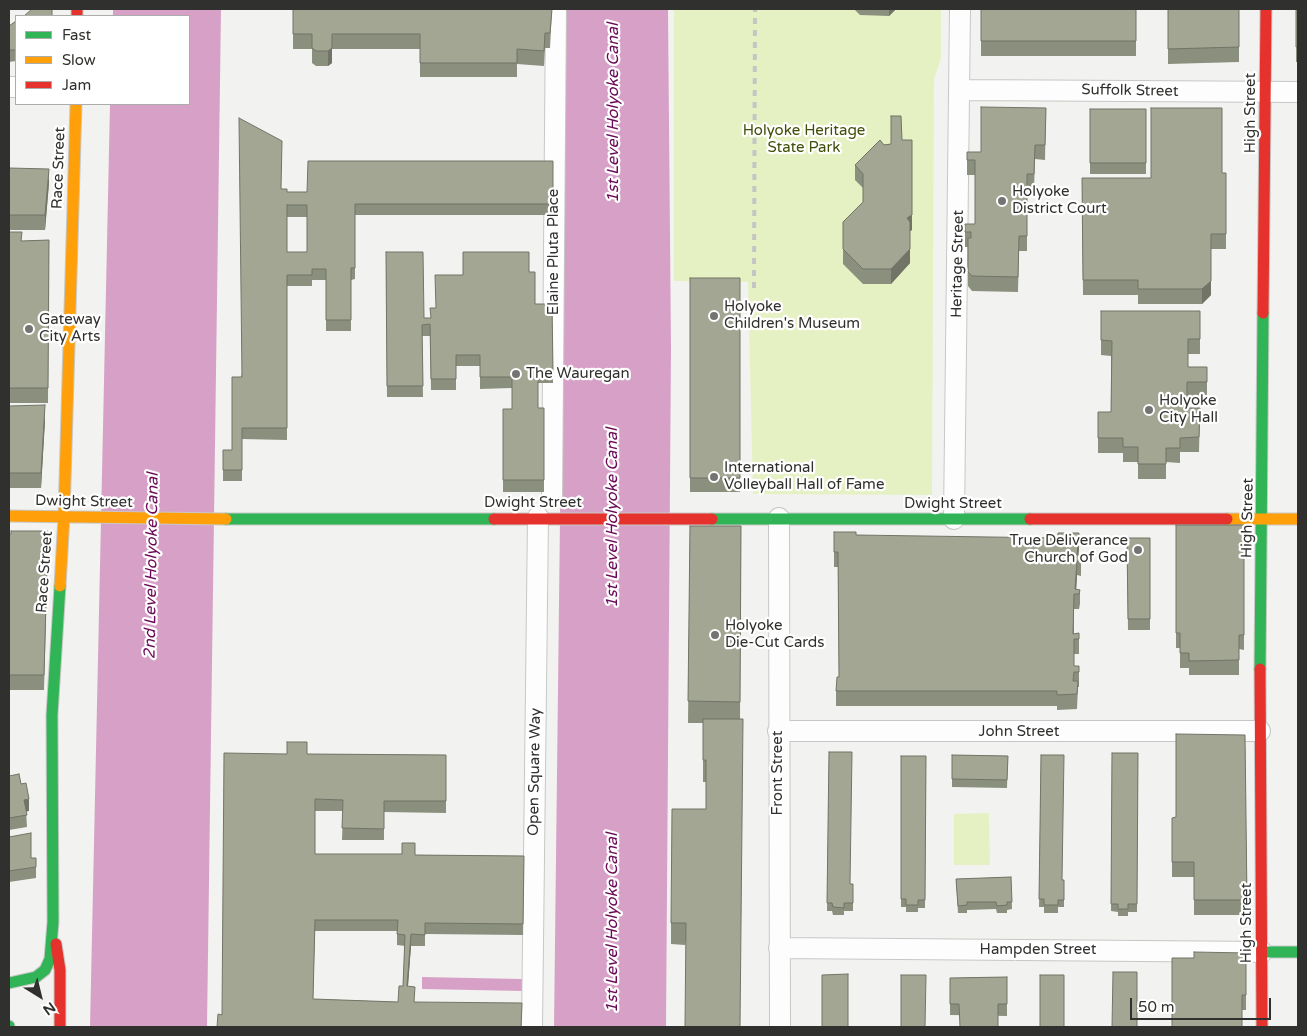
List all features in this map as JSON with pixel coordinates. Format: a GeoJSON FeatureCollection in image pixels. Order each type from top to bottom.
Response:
{"type":"FeatureCollection","features":[{"type":"Feature","properties":{"kind":"street","name":"Elaine Pluta Place"},"geometry":{"type":"LineString","coordinates":[[552,496],[556,9]]}},
{"type":"Feature","properties":{"kind":"street","name":"Heritage Street"},"geometry":{"type":"LineString","coordinates":[[954,519],[961,90],[960,9]]}},
{"type":"Feature","properties":{"kind":"street","name":"High Street"},"geometry":{"type":"LineString","coordinates":[[1262,1027],[1260,731],[1266,9]]}},
{"type":"Feature","properties":{"kind":"street","name":"Suffolk Street"},"geometry":{"type":"LineString","coordinates":[[961,90],[1298,92]]}},
{"type":"Feature","properties":{"kind":"street","name":"Race Street"},"geometry":{"type":"LineString","coordinates":[[9,983],[36,977],[45,970],[50,959],[53,922],[52,715],[64,516],[76,105]]}},
{"type":"Feature","properties":{"kind":"street","name":"Dwight Street"},"geometry":{"type":"LineString","coordinates":[[9,516],[1298,519]]}},
{"type":"Feature","properties":{"kind":"street","name":"Open Square Way"},"geometry":{"type":"LineString","coordinates":[[532,1027],[544,517]]}},
{"type":"Feature","properties":{"kind":"street","name":"Front Street"},"geometry":{"type":"LineString","coordinates":[[779,518],[780,1027]]}},
{"type":"Feature","properties":{"kind":"street","name":"John Street"},"geometry":{"type":"LineString","coordinates":[[778,731],[1260,731]]}},
{"type":"Feature","properties":{"kind":"street","name":"Race Street"},"geometry":{"type":"LineString","coordinates":[[53,922],[60,970],[60,1027]]}},
{"type":"Feature","properties":{"kind":"street","name":"Hampden Street"},"geometry":{"type":"LineString","coordinates":[[779,948],[1298,952]]}},
{"type":"Feature","properties":{"kind":"green space","name":"Holyoke Heritage State Park"},"geometry":{"type":"Polygon","coordinates":[[[674,9],[941,9],[941,58],[934,79],[932,495],[753,494],[748,282],[674,281],[674,9]]]}},
{"type":"Feature","properties":{"kind":"green space"},"geometry":{"type":"Polygon","coordinates":[[[989,813],[990,865],[954,865],[954,814],[989,813]]]}},
{"type":"Feature","properties":{"kind":"water","name":"2nd Level Holyoke Canal"},"geometry":{"type":"Polygon","coordinates":[[[113,9],[221,9],[207,1027],[90,1027],[110,105],[190,105],[190,15],[113,15],[113,9]]]}},
{"type":"Feature","properties":{"kind":"water","name":"1st Level Holyoke Canal"},"geometry":{"type":"Polygon","coordinates":[[[566,9],[668,9],[671,349],[666,1027],[554,1027],[566,9]]]}},
{"type":"Feature","properties":{"kind":"water"},"geometry":{"type":"Polygon","coordinates":[[[422,977],[522,979],[522,991],[422,989],[422,977]]]}},
{"type":"Feature","properties":{"kind":"building"},"geometry":{"type":"Polygon","coordinates":[[[32,9],[52,9],[52,15],[25,15],[32,9]]]}},
{"type":"Feature","properties":{"kind":"building"},"geometry":{"type":"Polygon","coordinates":[[[293,9],[552,9],[550,33],[545,33],[544,51],[517,49],[517,63],[420,63],[420,34],[332,34],[332,48],[328,51],[316,51],[312,48],[312,34],[293,34],[293,9]]]}},
{"type":"Feature","properties":{"kind":"building"},"geometry":{"type":"Polygon","coordinates":[[[981,9],[1136,9],[1136,41],[981,41],[981,9]]]}},
{"type":"Feature","properties":{"kind":"building"},"geometry":{"type":"Polygon","coordinates":[[[1168,9],[1239,9],[1239,47],[1168,49],[1168,9]]]}},
{"type":"Feature","properties":{"kind":"building"},"geometry":{"type":"Polygon","coordinates":[[[1296,9],[1298,9],[1298,47],[1296,47],[1296,9]]]}},
{"type":"Feature","properties":{"kind":"building"},"geometry":{"type":"Polygon","coordinates":[[[15,22],[15,50],[9,50],[9,26],[15,22]]]}},
{"type":"Feature","properties":{"kind":"building"},"geometry":{"type":"Polygon","coordinates":[[[981,107],[1046,108],[1045,145],[1035,145],[1034,174],[1027,174],[1027,236],[1019,236],[1018,277],[972,276],[968,272],[968,238],[971,238],[971,232],[965,232],[965,224],[975,224],[975,160],[967,160],[967,152],[981,152],[981,107]]]}},
{"type":"Feature","properties":{"kind":"building"},"geometry":{"type":"Polygon","coordinates":[[[1151,108],[1222,108],[1222,173],[1226,173],[1226,234],[1211,234],[1211,281],[1202,289],[1138,289],[1138,280],[1083,280],[1082,178],[1151,178],[1151,108]]]}},
{"type":"Feature","properties":{"kind":"building"},"geometry":{"type":"Polygon","coordinates":[[[1090,109],[1146,109],[1146,163],[1090,163],[1090,109]]]}},
{"type":"Feature","properties":{"kind":"building"},"geometry":{"type":"Polygon","coordinates":[[[891,116],[901,116],[902,140],[912,140],[912,215],[907,218],[910,222],[910,249],[891,269],[863,269],[843,249],[843,222],[863,202],[863,174],[855,165],[880,140],[884,145],[891,144],[891,116]]]}},
{"type":"Feature","properties":{"kind":"building"},"geometry":{"type":"Polygon","coordinates":[[[239,118],[282,141],[281,189],[287,189],[287,192],[307,192],[308,161],[553,161],[553,204],[355,204],[355,268],[351,268],[351,320],[326,320],[326,269],[312,269],[312,275],[287,275],[287,428],[242,428],[242,470],[223,470],[223,450],[232,450],[232,377],[242,377],[239,118]],[[287,205],[287,252],[307,252],[307,205],[287,205]]]}},
{"type":"Feature","properties":{"kind":"building"},"geometry":{"type":"Polygon","coordinates":[[[9,168],[49,169],[45,215],[9,215],[9,168]]]}},
{"type":"Feature","properties":{"kind":"building","name":"Gateway City Arts"},"geometry":{"type":"Polygon","coordinates":[[[9,232],[22,232],[21,241],[49,240],[48,388],[9,388],[9,232]]]}},
{"type":"Feature","properties":{"kind":"building","name":"The Wauregan"},"geometry":{"type":"Polygon","coordinates":[[[386,252],[423,252],[424,318],[431,318],[430,308],[436,308],[435,275],[463,275],[463,252],[529,252],[529,272],[535,272],[535,304],[552,304],[553,371],[538,371],[538,408],[544,408],[544,480],[503,480],[503,409],[512,409],[512,377],[480,377],[480,355],[456,355],[456,379],[431,379],[430,324],[422,325],[423,386],[387,386],[386,252]]]}},
{"type":"Feature","properties":{"kind":"building"},"geometry":{"type":"Polygon","coordinates":[[[690,278],[740,278],[740,478],[690,478],[690,278]]]}},
{"type":"Feature","properties":{"kind":"building","name":"Holyoke City Hall"},"geometry":{"type":"Polygon","coordinates":[[[1101,311],[1200,311],[1200,339],[1188,339],[1188,367],[1207,367],[1207,382],[1187,382],[1187,408],[1200,408],[1199,437],[1180,438],[1180,448],[1166,448],[1166,464],[1138,464],[1138,447],[1123,447],[1123,438],[1098,438],[1098,412],[1111,412],[1112,341],[1101,340],[1101,311]]]}},
{"type":"Feature","properties":{"kind":"building"},"geometry":{"type":"Polygon","coordinates":[[[45,405],[41,473],[9,473],[9,406],[45,405]]]}},
{"type":"Feature","properties":{"kind":"building"},"geometry":{"type":"Polygon","coordinates":[[[1176,525],[1244,525],[1244,635],[1239,635],[1239,660],[1189,661],[1189,653],[1180,653],[1180,633],[1176,633],[1176,525]]]}},
{"type":"Feature","properties":{"kind":"building","name":"Holyoke Die-Cut Cards"},"geometry":{"type":"Polygon","coordinates":[[[690,526],[741,526],[740,702],[688,701],[690,526]]]}},
{"type":"Feature","properties":{"kind":"building"},"geometry":{"type":"Polygon","coordinates":[[[11,531],[48,531],[44,675],[9,675],[9,534],[11,534],[11,531]]]}},
{"type":"Feature","properties":{"kind":"building"},"geometry":{"type":"Polygon","coordinates":[[[834,532],[856,532],[856,535],[1058,538],[1058,533],[1079,533],[1077,555],[1081,555],[1081,561],[1077,561],[1075,589],[1080,590],[1079,594],[1074,594],[1073,634],[1079,633],[1079,639],[1074,639],[1074,666],[1079,666],[1079,672],[1074,672],[1073,681],[1078,681],[1077,694],[1057,695],[1057,691],[836,691],[837,677],[839,677],[838,552],[834,552],[834,532]]]}},
{"type":"Feature","properties":{"kind":"building"},"geometry":{"type":"Polygon","coordinates":[[[1127,538],[1150,538],[1150,619],[1128,619],[1127,538]]]}},
{"type":"Feature","properties":{"kind":"building"},"geometry":{"type":"Polygon","coordinates":[[[703,719],[743,719],[740,1027],[685,1027],[686,923],[671,923],[672,809],[706,809],[706,760],[703,760],[703,719]]]}},
{"type":"Feature","properties":{"kind":"building"},"geometry":{"type":"Polygon","coordinates":[[[1176,734],[1245,735],[1247,900],[1194,900],[1194,862],[1172,862],[1172,818],[1176,817],[1176,734]]]}},
{"type":"Feature","properties":{"kind":"building"},"geometry":{"type":"Polygon","coordinates":[[[287,742],[307,742],[307,754],[446,755],[446,801],[384,801],[384,829],[342,828],[343,800],[315,799],[315,854],[402,854],[402,843],[415,843],[415,855],[524,856],[523,924],[425,923],[425,935],[411,934],[407,986],[415,987],[414,1002],[522,1003],[521,1027],[217,1027],[218,1014],[222,1015],[224,753],[287,754],[287,742]],[[315,920],[313,999],[398,1002],[399,986],[403,986],[405,935],[397,934],[398,920],[315,920]]]}},
{"type":"Feature","properties":{"kind":"building"},"geometry":{"type":"Polygon","coordinates":[[[829,752],[852,752],[850,884],[853,884],[853,903],[844,903],[844,908],[833,907],[832,903],[827,903],[829,752]]]}},
{"type":"Feature","properties":{"kind":"building"},"geometry":{"type":"Polygon","coordinates":[[[1112,753],[1138,753],[1137,904],[1128,904],[1128,909],[1118,909],[1118,904],[1111,904],[1112,753]]]}},
{"type":"Feature","properties":{"kind":"building"},"geometry":{"type":"Polygon","coordinates":[[[952,755],[1008,756],[1007,780],[952,779],[952,755]]]}},
{"type":"Feature","properties":{"kind":"building"},"geometry":{"type":"Polygon","coordinates":[[[1041,755],[1064,755],[1062,880],[1064,880],[1064,900],[1058,900],[1058,905],[1044,905],[1044,899],[1039,899],[1041,755]]]}},
{"type":"Feature","properties":{"kind":"building"},"geometry":{"type":"Polygon","coordinates":[[[901,756],[926,756],[925,900],[918,900],[918,905],[906,905],[906,899],[901,899],[901,756]]]}},
{"type":"Feature","properties":{"kind":"building"},"geometry":{"type":"Polygon","coordinates":[[[19,774],[21,784],[26,783],[29,799],[24,800],[27,815],[9,818],[9,776],[19,774]]]}},
{"type":"Feature","properties":{"kind":"building"},"geometry":{"type":"Polygon","coordinates":[[[31,833],[31,858],[36,858],[36,867],[9,871],[9,837],[31,833]]]}},
{"type":"Feature","properties":{"kind":"building"},"geometry":{"type":"Polygon","coordinates":[[[1011,877],[1012,902],[1007,902],[1007,905],[997,906],[996,902],[967,902],[967,905],[958,906],[956,879],[1011,877]]]}},
{"type":"Feature","properties":{"kind":"building"},"geometry":{"type":"Polygon","coordinates":[[[1194,952],[1246,953],[1246,995],[1242,995],[1242,1027],[1172,1027],[1172,958],[1194,958],[1194,952]]]}},
{"type":"Feature","properties":{"kind":"building"},"geometry":{"type":"Polygon","coordinates":[[[1113,972],[1137,972],[1137,1027],[1112,1027],[1113,972]]]}},
{"type":"Feature","properties":{"kind":"building"},"geometry":{"type":"Polygon","coordinates":[[[848,974],[848,1027],[822,1027],[822,975],[848,974]]]}},
{"type":"Feature","properties":{"kind":"building"},"geometry":{"type":"Polygon","coordinates":[[[901,975],[926,975],[925,1027],[901,1027],[901,975]]]}},
{"type":"Feature","properties":{"kind":"building"},"geometry":{"type":"Polygon","coordinates":[[[1040,975],[1064,975],[1064,1027],[1040,1027],[1040,975]]]}},
{"type":"Feature","properties":{"kind":"building"},"geometry":{"type":"Polygon","coordinates":[[[1007,977],[1007,1004],[998,1004],[998,1027],[960,1027],[959,1004],[950,1004],[950,978],[1007,977]]]}},
{"type":"Feature","properties":{"kind":"railway"},"geometry":{"type":"LineString","coordinates":[[754,288],[755,9]]}},
{"type":"Feature","properties":{"kind":"traffic: fast"},"geometry":{"type":"LineString","coordinates":[[1260,669],[1263,313]]}},
{"type":"Feature","properties":{"kind":"traffic: fast"},"geometry":{"type":"LineString","coordinates":[[226,519],[494,519]]}},
{"type":"Feature","properties":{"kind":"traffic: fast"},"geometry":{"type":"LineString","coordinates":[[712,519],[1030,519]]}},
{"type":"Feature","properties":{"kind":"traffic: fast"},"geometry":{"type":"LineString","coordinates":[[9,983],[36,977],[45,970],[50,959],[53,922],[52,715],[60,586]]}},
{"type":"Feature","properties":{"kind":"traffic: fast"},"geometry":{"type":"LineString","coordinates":[[1262,952],[1298,952]]}},
{"type":"Feature","properties":{"kind":"traffic: slow"},"geometry":{"type":"LineString","coordinates":[[60,586],[64,516],[76,105]]}},
{"type":"Feature","properties":{"kind":"traffic: slow"},"geometry":{"type":"LineString","coordinates":[[9,516],[226,519]]}},
{"type":"Feature","properties":{"kind":"traffic: slow"},"geometry":{"type":"LineString","coordinates":[[1227,519],[1298,519]]}},
{"type":"Feature","properties":{"kind":"traffic: jam"},"geometry":{"type":"LineString","coordinates":[[77,9],[77,15]]}},
{"type":"Feature","properties":{"kind":"traffic: jam"},"geometry":{"type":"LineString","coordinates":[[1263,313],[1266,9]]}},
{"type":"Feature","properties":{"kind":"traffic: jam"},"geometry":{"type":"LineString","coordinates":[[494,519],[712,519]]}},
{"type":"Feature","properties":{"kind":"traffic: jam"},"geometry":{"type":"LineString","coordinates":[[1030,519],[1227,519]]}},
{"type":"Feature","properties":{"kind":"traffic: jam"},"geometry":{"type":"LineString","coordinates":[[1260,669],[1262,1027]]}},
{"type":"Feature","properties":{"kind":"traffic: jam"},"geometry":{"type":"LineString","coordinates":[[56,944],[60,970],[60,1027]]}},
{"type":"Feature","properties":{"kind":"place","name":"Holyoke District Court"},"geometry":{"type":"Point","coordinates":[1002,201]}},
{"type":"Feature","properties":{"kind":"place","name":"Holyoke Children's Museum"},"geometry":{"type":"Point","coordinates":[714,316]}},
{"type":"Feature","properties":{"kind":"place","name":"Gateway City Arts"},"geometry":{"type":"Point","coordinates":[29,329]}},
{"type":"Feature","properties":{"kind":"place","name":"The Wauregan"},"geometry":{"type":"Point","coordinates":[516,374]}},
{"type":"Feature","properties":{"kind":"place","name":"Holyoke City Hall"},"geometry":{"type":"Point","coordinates":[1149,410]}},
{"type":"Feature","properties":{"kind":"place","name":"International Volleyball Hall of Fame"},"geometry":{"type":"Point","coordinates":[714,477]}},
{"type":"Feature","properties":{"kind":"place","name":"True Deliverance Church of God"},"geometry":{"type":"Point","coordinates":[1138,550]}},
{"type":"Feature","properties":{"kind":"place","name":"Holyoke Die-Cut Cards"},"geometry":{"type":"Point","coordinates":[715,635]}}]}
